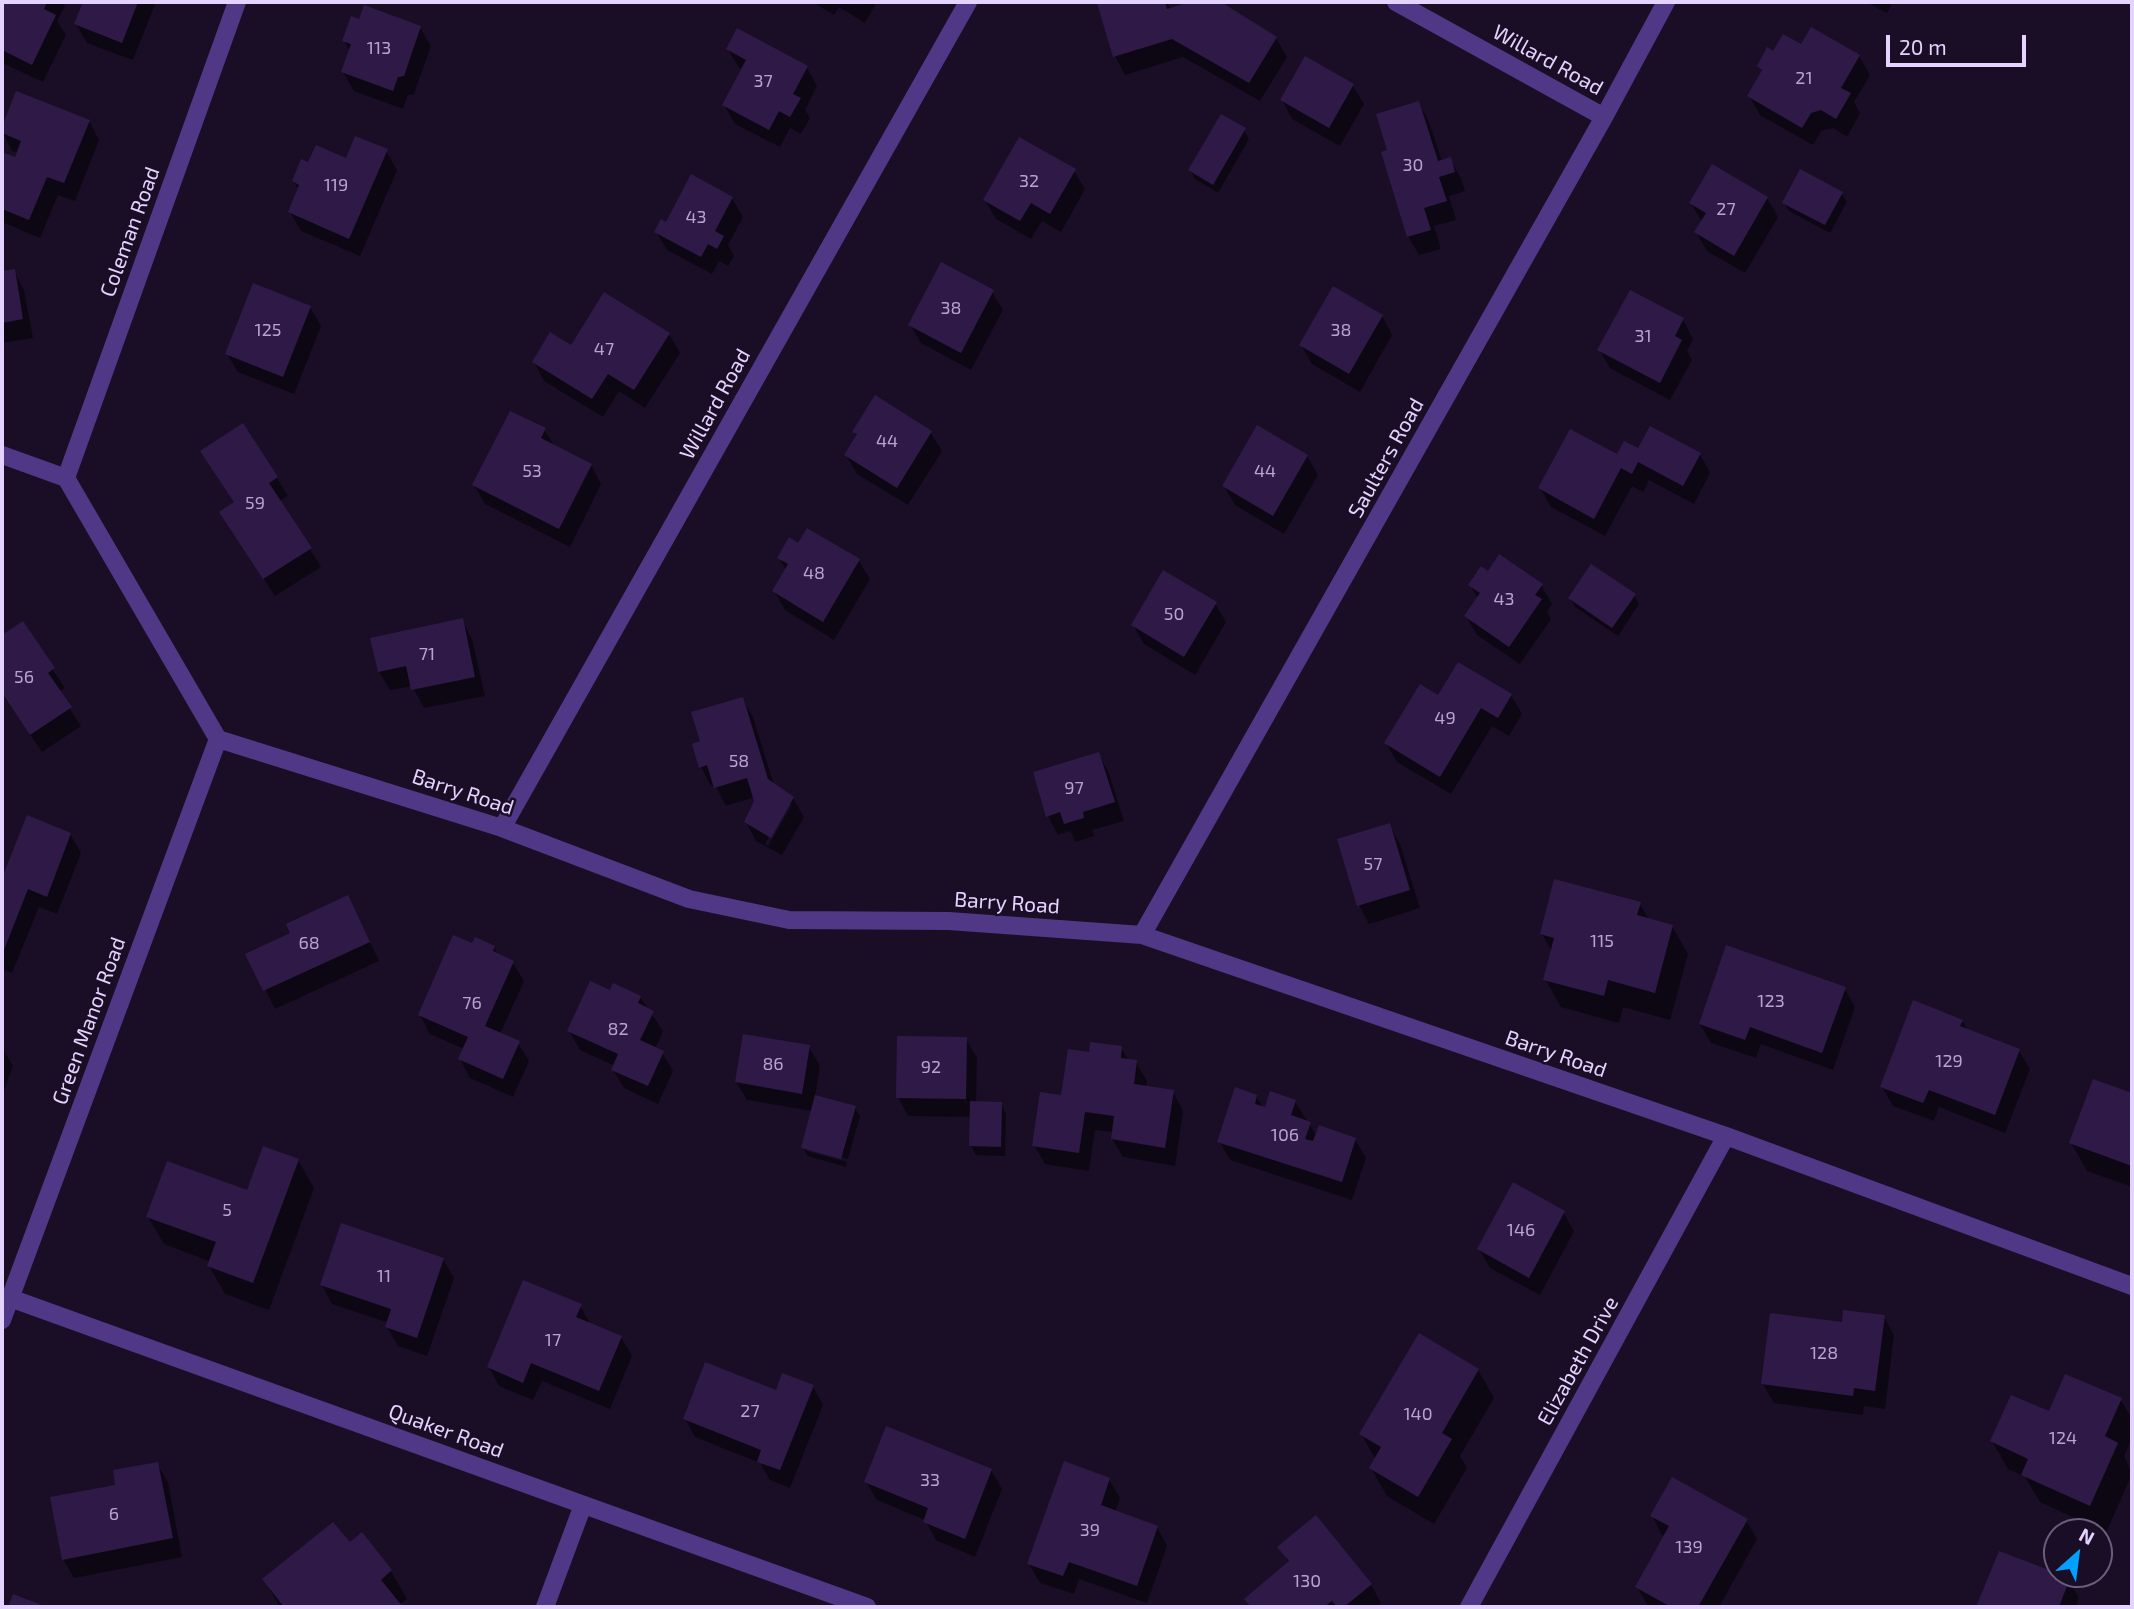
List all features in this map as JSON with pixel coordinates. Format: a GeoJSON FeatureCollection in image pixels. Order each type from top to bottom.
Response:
{"type":"FeatureCollection","features":[{"type":"Feature","properties":{"kind":"street","name":"Coleman Road"},"geometry":{"type":"LineString","coordinates":[[66,478],[237,2]]}},
{"type":"Feature","properties":{"kind":"street","name":"Willard Road"},"geometry":{"type":"LineString","coordinates":[[502,828],[968,2]]}},
{"type":"Feature","properties":{"kind":"street","name":"Willard Road"},"geometry":{"type":"LineString","coordinates":[[1396,2],[1604,117]]}},
{"type":"Feature","properties":{"kind":"street","name":"Saulters Road"},"geometry":{"type":"LineString","coordinates":[[1142,935],[1604,117],[1666,2]]}},
{"type":"Feature","properties":{"kind":"street"},"geometry":{"type":"LineString","coordinates":[[2,454],[66,478],[218,739]]}},
{"type":"Feature","properties":{"kind":"street","name":"Barry Road"},"geometry":{"type":"LineString","coordinates":[[218,739],[502,828],[689,899],[789,920],[949,921],[1142,935],[1726,1136],[2132,1286]]}},
{"type":"Feature","properties":{"kind":"street","name":"Green Manor Road"},"geometry":{"type":"LineString","coordinates":[[2,1320],[218,739]]}},
{"type":"Feature","properties":{"kind":"street","name":"Elizabeth Drive"},"geometry":{"type":"LineString","coordinates":[[1469,1607],[1726,1136]]}},
{"type":"Feature","properties":{"kind":"street","name":"Quaker Road"},"geometry":{"type":"LineString","coordinates":[[10,1298],[867,1607]]}},
{"type":"Feature","properties":{"kind":"street"},"geometry":{"type":"LineString","coordinates":[[545,1607],[583,1505]]}},
{"type":"Feature","properties":{"kind":"building"},"geometry":{"type":"Polygon","coordinates":[[[2,2],[47,2],[44,9],[56,15],[32,65],[2,50],[2,2]]]}},
{"type":"Feature","properties":{"kind":"building"},"geometry":{"type":"Polygon","coordinates":[[[83,2],[138,2],[122,43],[74,24],[83,2]]]}},
{"type":"Feature","properties":{"kind":"building"},"geometry":{"type":"Polygon","coordinates":[[[1165,2],[1167,9],[1190,2],[1221,2],[1277,37],[1249,83],[1172,39],[1113,57],[1097,3],[1165,2]]]}},
{"type":"Feature","properties":{"kind":"building"},"geometry":{"type":"Polygon","coordinates":[[[364,5],[421,26],[404,76],[398,77],[393,91],[341,72],[351,44],[342,41],[351,16],[359,19],[364,5]]]}},
{"type":"Feature","properties":{"kind":"building"},"geometry":{"type":"Polygon","coordinates":[[[1811,27],[1860,55],[1841,88],[1851,93],[1836,119],[1821,110],[1811,113],[1802,128],[1747,96],[1762,70],[1757,66],[1767,47],[1773,51],[1783,34],[1801,44],[1811,27]]]}},
{"type":"Feature","properties":{"kind":"building"},"geometry":{"type":"Polygon","coordinates":[[[737,28],[808,66],[793,94],[801,98],[790,117],[779,111],[769,130],[722,105],[746,60],[726,49],[737,28]]]}},
{"type":"Feature","properties":{"kind":"building"},"geometry":{"type":"Polygon","coordinates":[[[1305,56],[1354,84],[1329,128],[1280,100],[1305,56]]]}},
{"type":"Feature","properties":{"kind":"building"},"geometry":{"type":"Polygon","coordinates":[[[16,91],[90,120],[64,183],[47,177],[29,220],[2,209],[2,152],[15,157],[21,141],[2,133],[16,91]]]}},
{"type":"Feature","properties":{"kind":"building"},"geometry":{"type":"Polygon","coordinates":[[[1419,101],[1438,161],[1451,157],[1455,172],[1439,177],[1447,201],[1424,208],[1431,230],[1407,237],[1381,152],[1387,150],[1376,114],[1419,101]]]}},
{"type":"Feature","properties":{"kind":"building"},"geometry":{"type":"Polygon","coordinates":[[[1221,114],[1246,128],[1213,185],[1188,170],[1221,114]]]}},
{"type":"Feature","properties":{"kind":"building"},"geometry":{"type":"Polygon","coordinates":[[[355,136],[388,149],[349,239],[288,212],[299,185],[292,181],[301,159],[308,162],[316,145],[346,158],[355,136]]]}},
{"type":"Feature","properties":{"kind":"building"},"geometry":{"type":"Polygon","coordinates":[[[1019,137],[1076,169],[1050,214],[1031,203],[1020,221],[983,200],[1019,137]]]}},
{"type":"Feature","properties":{"kind":"building"},"geometry":{"type":"Polygon","coordinates":[[[1712,164],[1768,197],[1734,256],[1694,232],[1706,213],[1689,203],[1712,164]]]}},
{"type":"Feature","properties":{"kind":"building"},"geometry":{"type":"Polygon","coordinates":[[[1800,169],[1843,192],[1825,225],[1782,203],[1800,169]]]}},
{"type":"Feature","properties":{"kind":"building"},"geometry":{"type":"Polygon","coordinates":[[[691,174],[733,197],[715,231],[724,236],[717,249],[708,244],[701,257],[654,232],[661,219],[666,222],[691,174]]]}},
{"type":"Feature","properties":{"kind":"building"},"geometry":{"type":"Polygon","coordinates":[[[941,262],[994,290],[961,353],[908,325],[941,262]]]}},
{"type":"Feature","properties":{"kind":"building"},"geometry":{"type":"Polygon","coordinates":[[[15,269],[23,319],[2,323],[2,271],[15,269]]]}},
{"type":"Feature","properties":{"kind":"building"},"geometry":{"type":"Polygon","coordinates":[[[253,283],[311,306],[283,377],[225,354],[253,283]]]}},
{"type":"Feature","properties":{"kind":"building"},"geometry":{"type":"Polygon","coordinates":[[[1333,286],[1383,315],[1349,374],[1299,345],[1333,286]]]}},
{"type":"Feature","properties":{"kind":"building"},"geometry":{"type":"Polygon","coordinates":[[[1630,290],[1684,318],[1675,336],[1682,340],[1660,383],[1597,350],[1630,290]]]}},
{"type":"Feature","properties":{"kind":"building"},"geometry":{"type":"Polygon","coordinates":[[[604,292],[670,333],[634,390],[608,374],[592,399],[532,362],[550,332],[571,345],[604,292]]]}},
{"type":"Feature","properties":{"kind":"building"},"geometry":{"type":"Polygon","coordinates":[[[875,395],[932,431],[897,488],[844,455],[857,434],[852,432],[875,395]]]}},
{"type":"Feature","properties":{"kind":"building"},"geometry":{"type":"Polygon","coordinates":[[[510,411],[546,428],[541,438],[592,464],[559,529],[472,485],[510,411]]]}},
{"type":"Feature","properties":{"kind":"building"},"geometry":{"type":"Polygon","coordinates":[[[243,423],[278,477],[269,483],[312,548],[263,579],[219,512],[234,502],[200,451],[243,423]]]}},
{"type":"Feature","properties":{"kind":"building"},"geometry":{"type":"Polygon","coordinates":[[[1257,425],[1308,455],[1273,516],[1222,486],[1257,425]]]}},
{"type":"Feature","properties":{"kind":"building"},"geometry":{"type":"Polygon","coordinates":[[[1650,426],[1701,453],[1683,486],[1638,462],[1632,474],[1621,468],[1594,519],[1538,488],[1570,429],[1617,454],[1624,441],[1638,448],[1650,426]]]}},
{"type":"Feature","properties":{"kind":"building"},"geometry":{"type":"Polygon","coordinates":[[[807,528],[860,559],[823,622],[772,591],[788,564],[777,558],[789,537],[798,543],[807,528]]]}},
{"type":"Feature","properties":{"kind":"building"},"geometry":{"type":"Polygon","coordinates":[[[1499,554],[1543,584],[1535,595],[1542,599],[1509,647],[1464,616],[1480,593],[1468,585],[1481,566],[1488,571],[1499,554]]]}},
{"type":"Feature","properties":{"kind":"building"},"geometry":{"type":"Polygon","coordinates":[[[1591,564],[1636,594],[1612,628],[1568,598],[1591,564]]]}},
{"type":"Feature","properties":{"kind":"building"},"geometry":{"type":"Polygon","coordinates":[[[1163,570],[1217,602],[1184,657],[1131,625],[1163,570]]]}},
{"type":"Feature","properties":{"kind":"building"},"geometry":{"type":"Polygon","coordinates":[[[463,618],[475,677],[411,690],[406,666],[378,672],[370,638],[463,618]]]}},
{"type":"Feature","properties":{"kind":"building"},"geometry":{"type":"Polygon","coordinates":[[[23,621],[55,668],[48,673],[72,707],[30,735],[2,693],[2,635],[23,621]]]}},
{"type":"Feature","properties":{"kind":"building"},"geometry":{"type":"Polygon","coordinates":[[[1458,662],[1512,694],[1498,718],[1481,708],[1440,777],[1384,743],[1420,684],[1438,695],[1458,662]]]}},
{"type":"Feature","properties":{"kind":"building"},"geometry":{"type":"Polygon","coordinates":[[[743,697],[768,779],[794,797],[771,838],[744,822],[754,801],[747,778],[714,788],[707,765],[699,768],[692,744],[700,741],[691,712],[743,697]]]}},
{"type":"Feature","properties":{"kind":"building"},"geometry":{"type":"Polygon","coordinates":[[[1099,752],[1115,802],[1083,812],[1084,818],[1064,824],[1060,812],[1046,817],[1033,772],[1099,752]]]}},
{"type":"Feature","properties":{"kind":"building"},"geometry":{"type":"Polygon","coordinates":[[[27,815],[71,833],[47,897],[28,889],[2,955],[2,878],[27,815]]]}},
{"type":"Feature","properties":{"kind":"building"},"geometry":{"type":"Polygon","coordinates":[[[1390,823],[1410,890],[1357,906],[1337,839],[1390,823]]]}},
{"type":"Feature","properties":{"kind":"building"},"geometry":{"type":"Polygon","coordinates":[[[1554,879],[1641,902],[1637,915],[1673,925],[1655,993],[1608,980],[1604,996],[1543,980],[1554,938],[1540,934],[1554,879]]]}},
{"type":"Feature","properties":{"kind":"building"},"geometry":{"type":"Polygon","coordinates":[[[348,895],[370,942],[263,991],[245,954],[290,933],[286,924],[348,895]]]}},
{"type":"Feature","properties":{"kind":"building"},"geometry":{"type":"Polygon","coordinates":[[[453,935],[472,943],[475,937],[495,946],[493,951],[514,961],[485,1026],[520,1041],[503,1079],[458,1059],[468,1037],[418,1015],[453,935]]]}},
{"type":"Feature","properties":{"kind":"building"},"geometry":{"type":"Polygon","coordinates":[[[1726,945],[1846,987],[1822,1053],[1750,1027],[1745,1040],[1699,1024],[1726,945]]]}},
{"type":"Feature","properties":{"kind":"building"},"geometry":{"type":"Polygon","coordinates":[[[590,981],[610,990],[613,983],[641,996],[638,1003],[654,1011],[640,1040],[664,1051],[648,1086],[611,1070],[618,1054],[567,1031],[590,981]]]}},
{"type":"Feature","properties":{"kind":"building"},"geometry":{"type":"Polygon","coordinates":[[[1913,1000],[1963,1020],[1960,1026],[2020,1049],[1995,1115],[1929,1090],[1923,1103],[1880,1087],[1913,1000]]]}},
{"type":"Feature","properties":{"kind":"building"},"geometry":{"type":"Polygon","coordinates":[[[743,1034],[810,1045],[802,1094],[735,1082],[743,1034]]]}},
{"type":"Feature","properties":{"kind":"building"},"geometry":{"type":"Polygon","coordinates":[[[897,1036],[967,1037],[966,1099],[896,1098],[897,1036]]]}},
{"type":"Feature","properties":{"kind":"building"},"geometry":{"type":"Polygon","coordinates":[[[1090,1042],[1122,1046],[1121,1058],[1137,1060],[1134,1084],[1174,1090],[1165,1148],[1111,1139],[1114,1116],[1085,1112],[1079,1153],[1032,1146],[1040,1092],[1061,1095],[1068,1049],[1089,1052],[1090,1042]]]}},
{"type":"Feature","properties":{"kind":"building"},"geometry":{"type":"Polygon","coordinates":[[[2093,1079],[2132,1093],[2132,1166],[2069,1143],[2093,1079]]]}},
{"type":"Feature","properties":{"kind":"building"},"geometry":{"type":"Polygon","coordinates":[[[1235,1087],[1257,1095],[1255,1104],[1265,1107],[1270,1091],[1296,1100],[1291,1115],[1311,1122],[1305,1139],[1313,1141],[1319,1125],[1356,1138],[1342,1182],[1217,1142],[1235,1087]]]}},
{"type":"Feature","properties":{"kind":"building"},"geometry":{"type":"Polygon","coordinates":[[[815,1095],[856,1106],[841,1159],[801,1148],[815,1095]]]}},
{"type":"Feature","properties":{"kind":"building"},"geometry":{"type":"Polygon","coordinates":[[[970,1101],[1002,1102],[1001,1147],[969,1146],[970,1101]]]}},
{"type":"Feature","properties":{"kind":"building"},"geometry":{"type":"Polygon","coordinates":[[[263,1146],[299,1159],[253,1283],[207,1266],[216,1242],[146,1217],[167,1161],[247,1190],[263,1146]]]}},
{"type":"Feature","properties":{"kind":"building"},"geometry":{"type":"Polygon","coordinates":[[[1513,1182],[1565,1211],[1529,1278],[1477,1249],[1513,1182]]]}},
{"type":"Feature","properties":{"kind":"building"},"geometry":{"type":"Polygon","coordinates":[[[341,1223],[444,1258],[417,1338],[385,1327],[391,1309],[320,1285],[341,1223]]]}},
{"type":"Feature","properties":{"kind":"building"},"geometry":{"type":"Polygon","coordinates":[[[523,1280],[582,1304],[576,1317],[622,1336],[599,1391],[531,1363],[523,1383],[487,1367],[523,1280]]]}},
{"type":"Feature","properties":{"kind":"building"},"geometry":{"type":"Polygon","coordinates":[[[1843,1310],[1885,1315],[1875,1391],[1854,1388],[1853,1396],[1761,1384],[1770,1313],[1842,1322],[1843,1310]]]}},
{"type":"Feature","properties":{"kind":"building"},"geometry":{"type":"Polygon","coordinates":[[[1419,1333],[1479,1369],[1442,1433],[1452,1439],[1418,1497],[1369,1468],[1381,1447],[1359,1434],[1419,1333]]]}},
{"type":"Feature","properties":{"kind":"building"},"geometry":{"type":"Polygon","coordinates":[[[705,1362],[776,1390],[782,1373],[814,1385],[780,1470],[757,1462],[761,1450],[683,1419],[705,1362]]]}},
{"type":"Feature","properties":{"kind":"building"},"geometry":{"type":"Polygon","coordinates":[[[2065,1374],[2122,1398],[2105,1436],[2118,1443],[2090,1506],[2021,1475],[2028,1459],[1990,1441],[2011,1395],[2049,1411],[2065,1374]]]}},
{"type":"Feature","properties":{"kind":"building"},"geometry":{"type":"Polygon","coordinates":[[[886,1426],[992,1469],[965,1539],[923,1522],[928,1508],[864,1482],[886,1426]]]}},
{"type":"Feature","properties":{"kind":"building"},"geometry":{"type":"Polygon","coordinates":[[[1064,1461],[1110,1478],[1101,1505],[1158,1526],[1137,1586],[1069,1562],[1063,1576],[1027,1564],[1064,1461]]]}},
{"type":"Feature","properties":{"kind":"building"},"geometry":{"type":"Polygon","coordinates":[[[158,1462],[173,1538],[62,1560],[50,1497],[115,1485],[113,1470],[158,1462]]]}},
{"type":"Feature","properties":{"kind":"building"},"geometry":{"type":"Polygon","coordinates":[[[1672,1477],[1748,1519],[1698,1607],[1671,1607],[1635,1587],[1669,1526],[1650,1516],[1672,1477]]]}},
{"type":"Feature","properties":{"kind":"building"},"geometry":{"type":"Polygon","coordinates":[[[1316,1515],[1372,1584],[1344,1607],[1337,1607],[1332,1601],[1324,1607],[1251,1607],[1244,1599],[1289,1561],[1277,1547],[1316,1515]]]}},
{"type":"Feature","properties":{"kind":"building"},"geometry":{"type":"Polygon","coordinates":[[[333,1522],[350,1542],[362,1532],[392,1570],[381,1580],[403,1607],[284,1607],[262,1579],[333,1522]]]}},
{"type":"Feature","properties":{"kind":"building"},"geometry":{"type":"Polygon","coordinates":[[[1999,1551],[2043,1568],[2043,1588],[2066,1588],[2059,1607],[1976,1607],[1999,1551]]]}},
{"type":"Feature","properties":{"kind":"building"},"geometry":{"type":"Polygon","coordinates":[[[13,1594],[47,1607],[8,1607],[13,1594]]]}}]}
